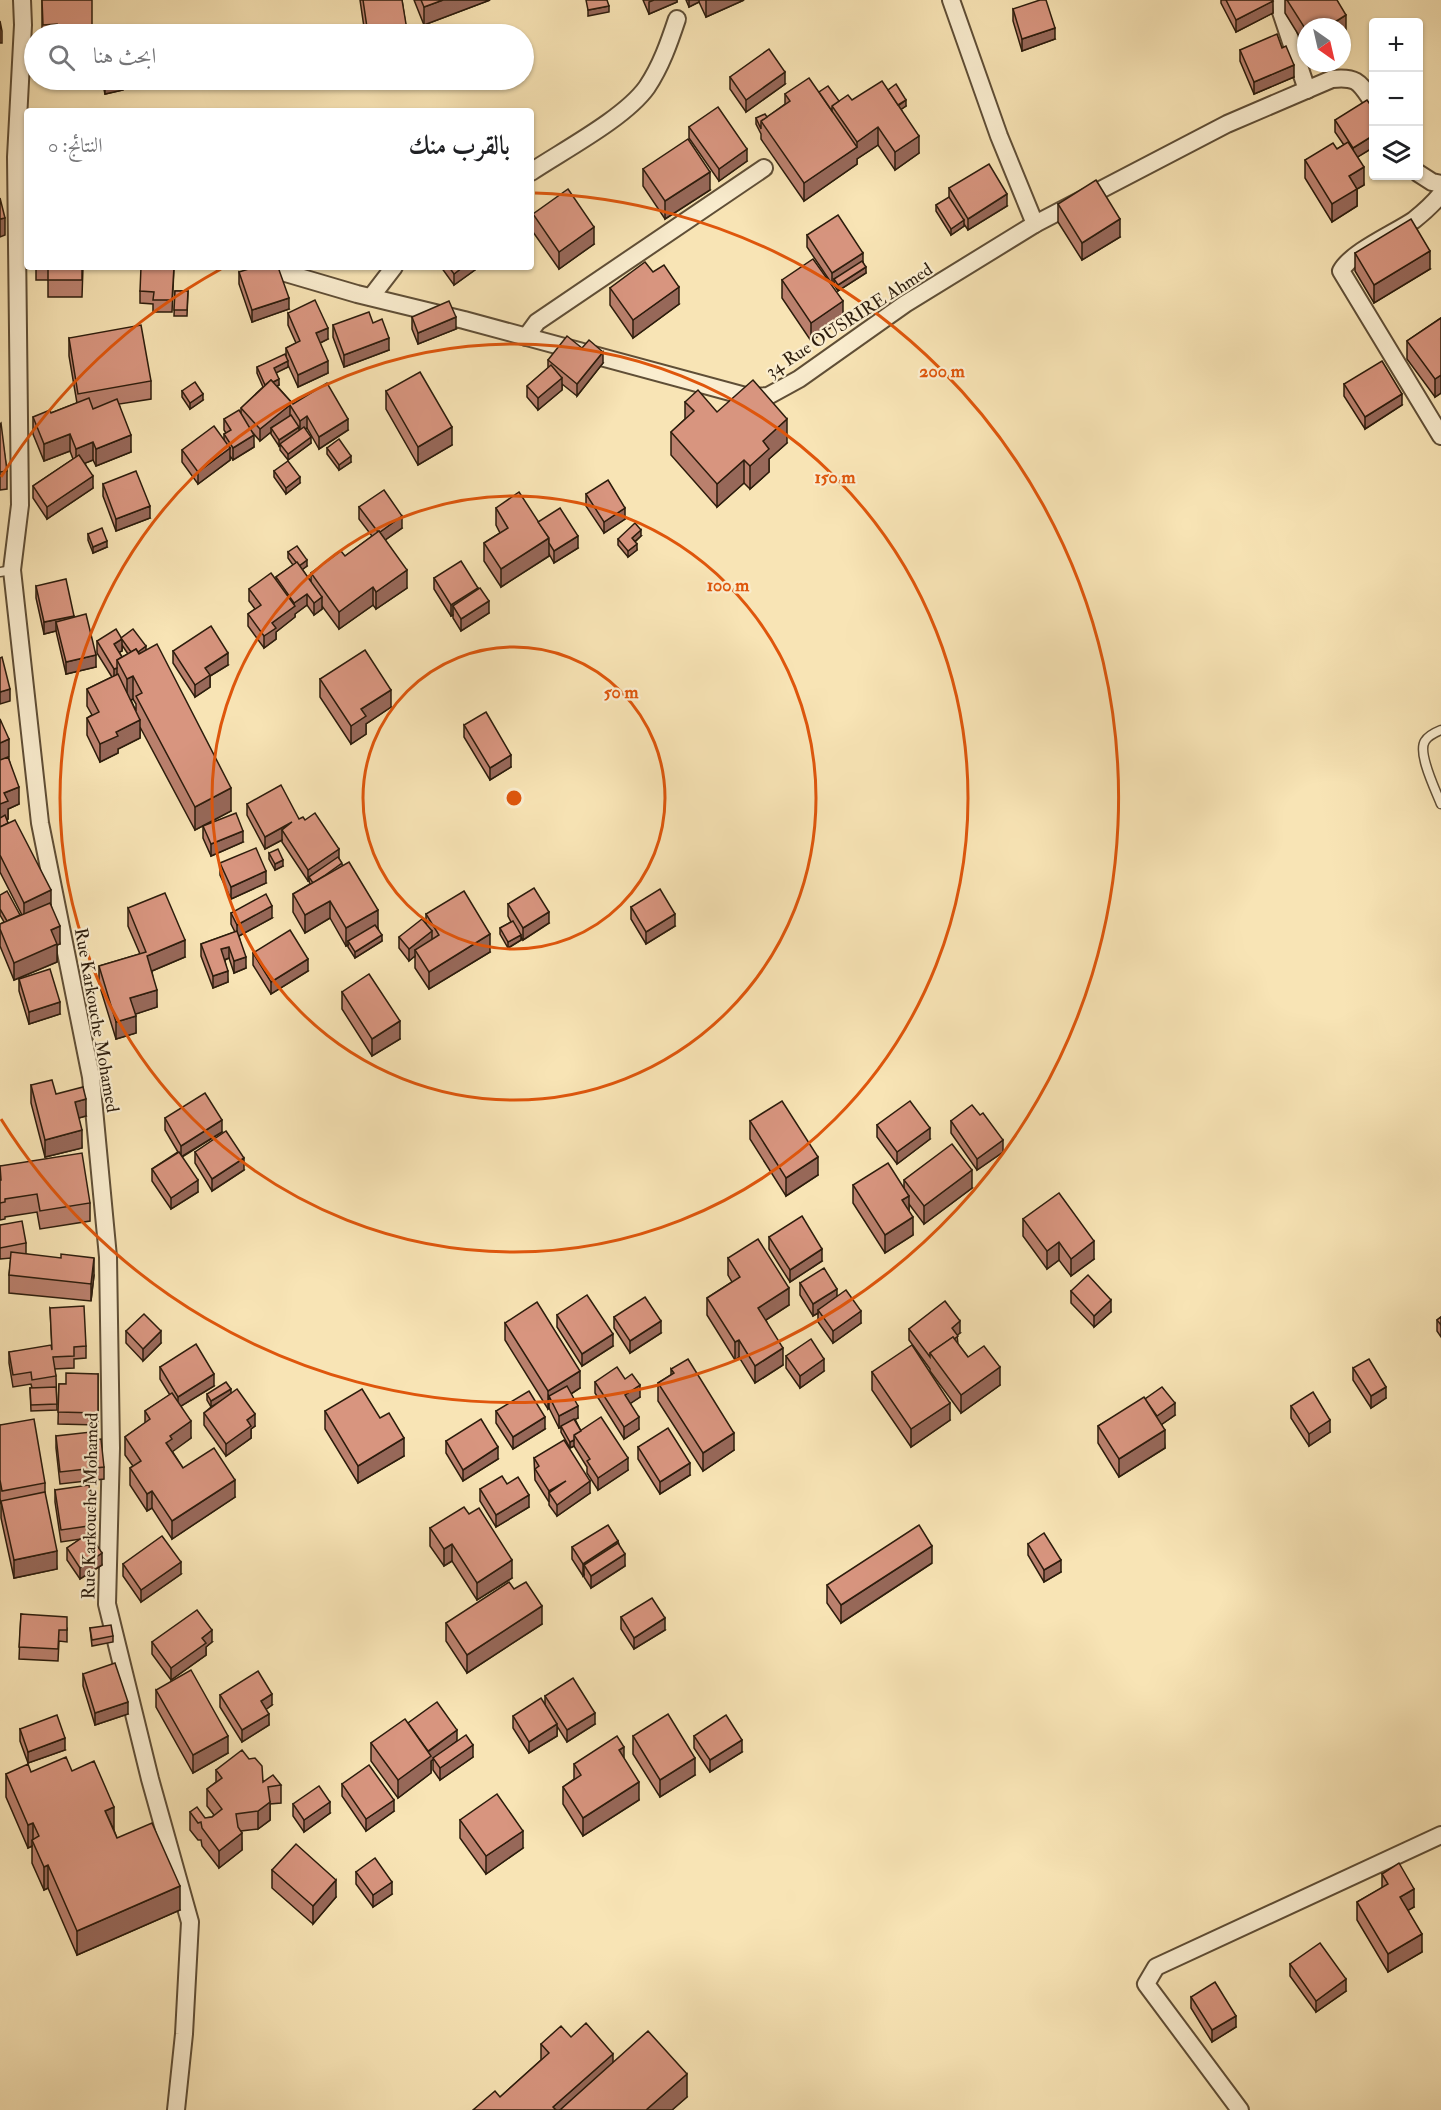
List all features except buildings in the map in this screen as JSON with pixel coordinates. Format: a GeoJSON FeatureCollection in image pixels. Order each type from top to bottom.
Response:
{"type":"FeatureCollection","features":[{"type":"Feature","properties":{"kind":"street","name":"Rue Karkouche Mohamed"},"geometry":{"type":"LineString","coordinates":[[22,0],[20,505],[6,571],[40,823],[90,1077],[108,1257],[111,1448],[107,1604],[150,1779],[190,1922],[184,2034],[176,2110]]}},
{"type":"Feature","properties":{"kind":"street"},"geometry":{"type":"LineString","coordinates":[[951,0],[999,136],[1035,224]]}},
{"type":"Feature","properties":{"kind":"street"},"geometry":{"type":"LineString","coordinates":[[1277,0],[1307,90]]}},
{"type":"Feature","properties":{"kind":"street"},"geometry":{"type":"LineString","coordinates":[[534,170],[620,115],[646,89],[664,57],[677,19]]}},
{"type":"Feature","properties":{"kind":"street","name":"34 Rue OUSRIRE Ahmed"},"geometry":{"type":"LineString","coordinates":[[276,270],[749,397],[768,396],[799,379],[905,304],[1035,224],[1227,124],[1332,79],[1349,77],[1360,84],[1369,97]]}},
{"type":"Feature","properties":{"kind":"street"},"geometry":{"type":"LineString","coordinates":[[526,337],[537,322],[764,168]]}},
{"type":"Feature","properties":{"kind":"street"},"geometry":{"type":"LineString","coordinates":[[1423,176],[1432,182],[1441,184]]}},
{"type":"Feature","properties":{"kind":"street"},"geometry":{"type":"LineString","coordinates":[[1441,194],[1430,207],[1358,255],[1341,271],[1441,436]]}},
{"type":"Feature","properties":{"kind":"street"},"geometry":{"type":"LineString","coordinates":[[371,297],[392,270]]}},
{"type":"Feature","properties":{"kind":"street"},"geometry":{"type":"LineString","coordinates":[[1240,2110],[1146,1984],[1156,1967],[1441,1835]]}},
{"type":"Feature","properties":{"kind":"lane"},"geometry":{"type":"LineString","coordinates":[[1441,730],[1426,740],[1423,749],[1441,804]]}}]}
